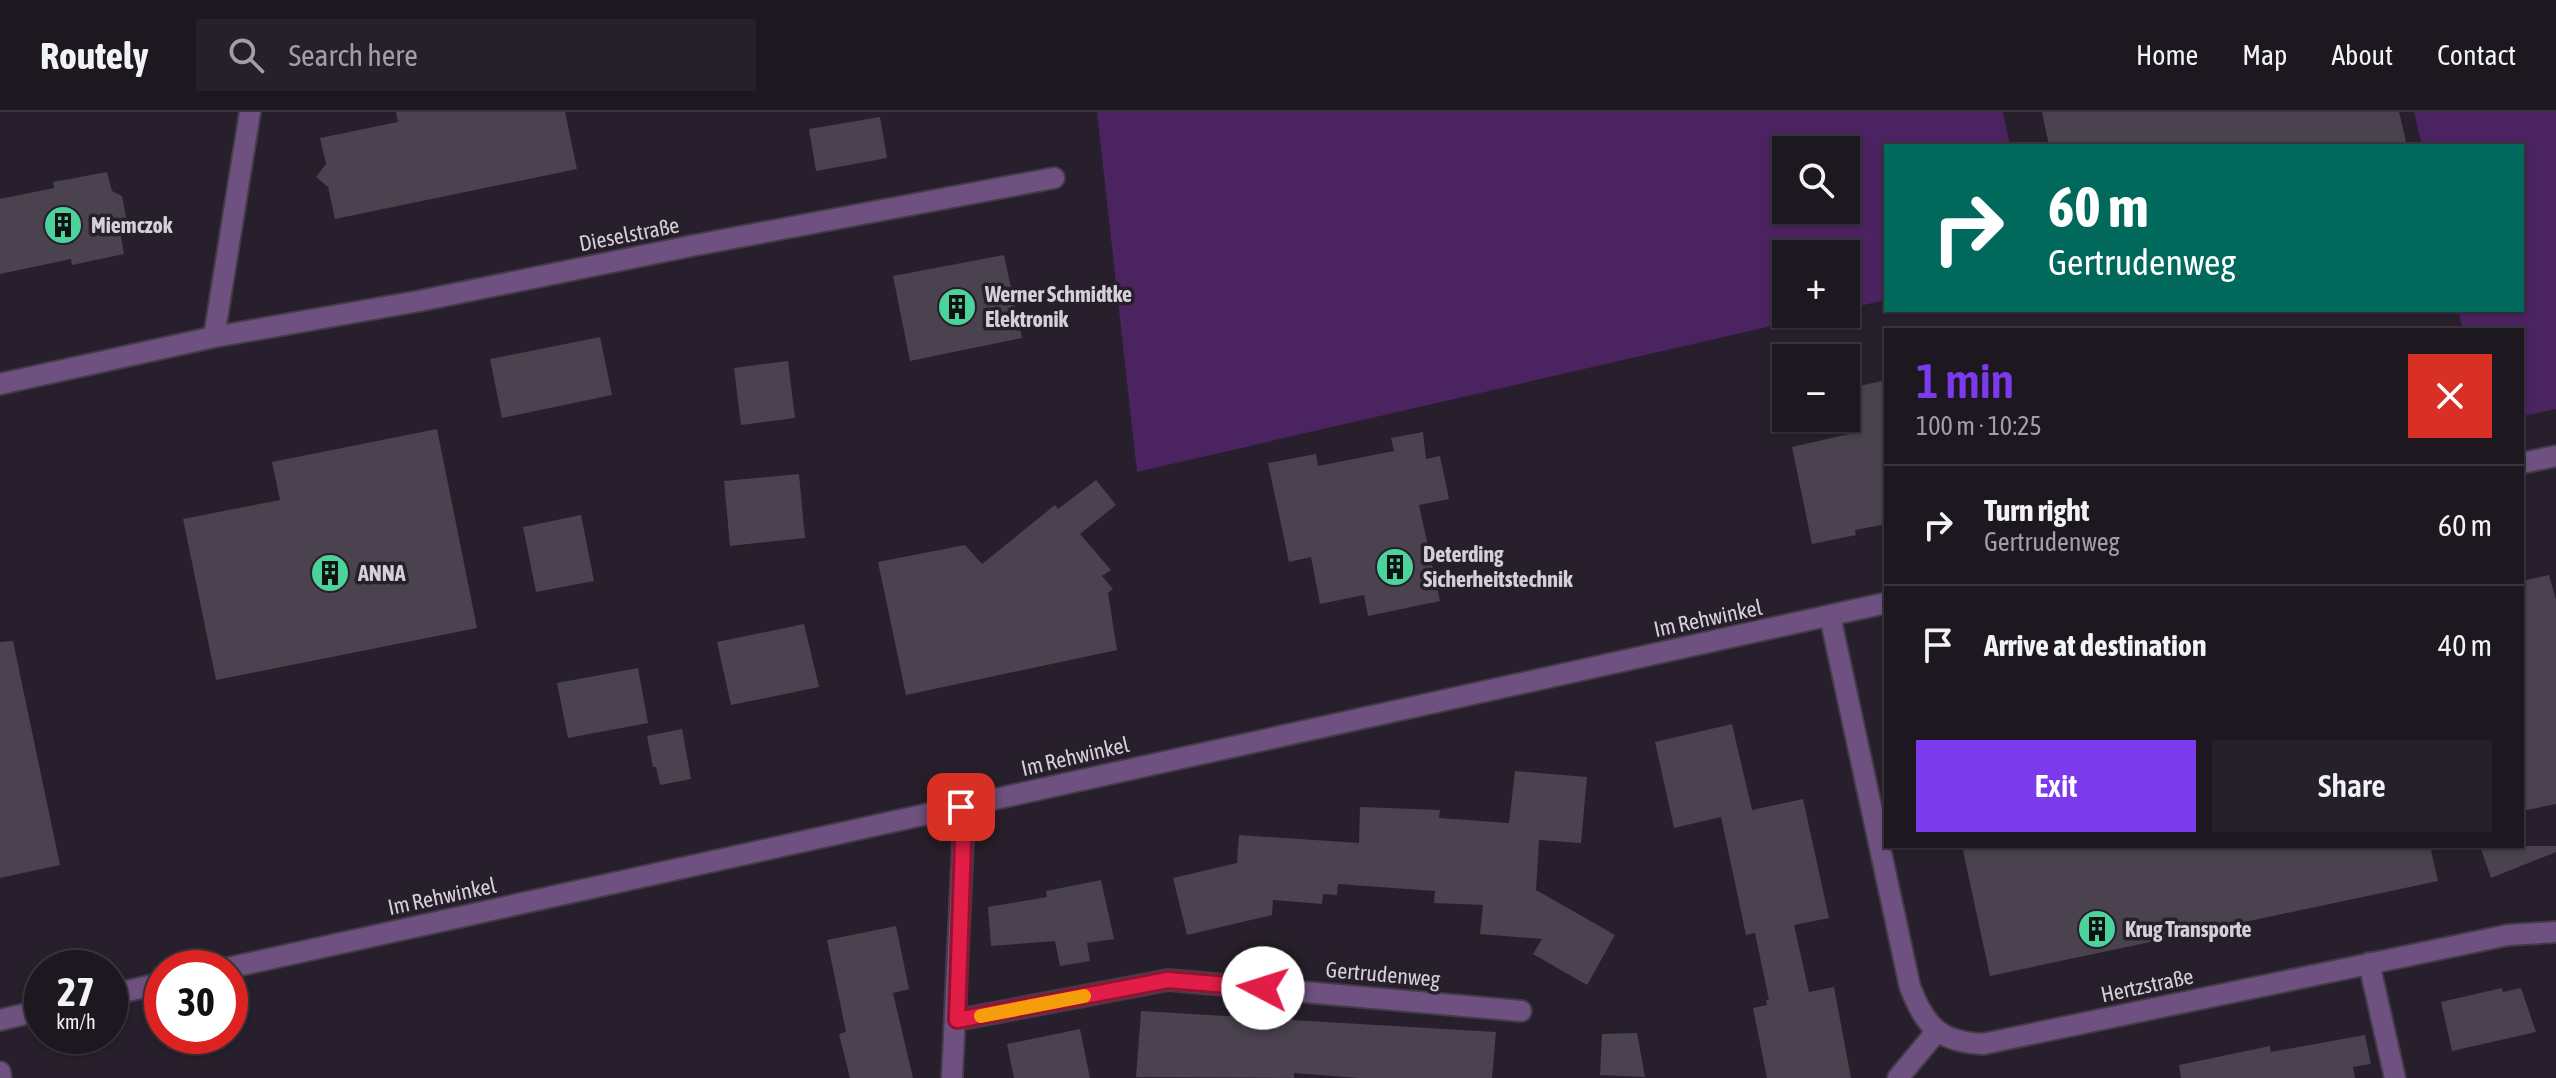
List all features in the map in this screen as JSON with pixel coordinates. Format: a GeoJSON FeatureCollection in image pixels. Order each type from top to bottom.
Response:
{"type":"FeatureCollection","features":[{"type":"Feature","properties":{"kind":"street"},"geometry":{"type":"LineString","coordinates":[[214,337],[250,112]]}},
{"type":"Feature","properties":{"kind":"street","name":"Dieselstraße"},"geometry":{"type":"LineString","coordinates":[[0,384],[214,337],[419,301],[1054,178]]}},
{"type":"Feature","properties":{"kind":"street"},"geometry":{"type":"LineString","coordinates":[[2524,463],[2556,456]]}},
{"type":"Feature","properties":{"kind":"street","name":"Im Rehwinkel"},"geometry":{"type":"LineString","coordinates":[[248,964],[1884,603]]}},
{"type":"Feature","properties":{"kind":"street"},"geometry":{"type":"LineString","coordinates":[[1830,616],[1910,987],[1922,1016],[1937,1031],[1898,1078]]}},
{"type":"Feature","properties":{"kind":"street"},"geometry":{"type":"LineString","coordinates":[[952,1078],[963,841],[961,807]]}},
{"type":"Feature","properties":{"kind":"street","name":"Hertzstraße"},"geometry":{"type":"LineString","coordinates":[[1937,1031],[1958,1043],[1983,1044],[2508,935],[2556,932]]}},
{"type":"Feature","properties":{"kind":"street"},"geometry":{"type":"LineString","coordinates":[[2369,963],[2395,1078]]}},
{"type":"Feature","properties":{"kind":"street","name":"Gertrudenweg"},"geometry":{"type":"LineString","coordinates":[[957,1020],[1168,980],[1521,1011]]}},
{"type":"Feature","properties":{"kind":"street"},"geometry":{"type":"LineString","coordinates":[[0,1020],[24,1014]]}},
{"type":"Feature","properties":{"kind":"street"},"geometry":{"type":"LineString","coordinates":[[0,1072],[1,1078]]}},
{"type":"Feature","properties":{"kind":"shaded area"},"geometry":{"type":"Polygon","coordinates":[[[1097,112],[2003,112],[2010,144],[1884,144],[1884,300],[1860,306],[1860,240],[1772,240],[1772,326],[1137,472],[1097,112]]]}},
{"type":"Feature","properties":{"kind":"shaded area"},"geometry":{"type":"Polygon","coordinates":[[[2414,112],[2556,112],[2556,409],[2524,416],[2524,328],[2462,328],[2458,312],[2524,312],[2524,144],[2422,144],[2414,112]]]}},
{"type":"Feature","properties":{"kind":"building"},"geometry":{"type":"Polygon","coordinates":[[[396,112],[565,112],[577,169],[335,219],[328,187],[316,177],[326,164],[320,138],[398,122],[396,112]]]}},
{"type":"Feature","properties":{"kind":"building"},"geometry":{"type":"Polygon","coordinates":[[[2042,112],[2399,112],[2407,144],[2049,144],[2042,112]]]}},
{"type":"Feature","properties":{"kind":"building"},"geometry":{"type":"Polygon","coordinates":[[[880,117],[887,158],[816,171],[809,129],[880,117]]]}},
{"type":"Feature","properties":{"kind":"building","name":"Miemczok"},"geometry":{"type":"Polygon","coordinates":[[[107,172],[112,191],[122,196],[127,222],[120,230],[124,254],[72,265],[71,259],[0,274],[0,199],[54,188],[53,182],[107,172]]]}},
{"type":"Feature","properties":{"kind":"building","name":"Werner Schmidtke Elektronik"},"geometry":{"type":"Polygon","coordinates":[[[1004,255],[1022,338],[910,361],[893,276],[1004,255]]]}},
{"type":"Feature","properties":{"kind":"building"},"geometry":{"type":"Polygon","coordinates":[[[600,337],[612,395],[502,418],[490,359],[600,337]]]}},
{"type":"Feature","properties":{"kind":"building"},"geometry":{"type":"Polygon","coordinates":[[[788,361],[795,418],[741,425],[734,368],[788,361]]]}},
{"type":"Feature","properties":{"kind":"building"},"geometry":{"type":"Polygon","coordinates":[[[1884,380],[1884,524],[1855,530],[1856,535],[1812,544],[1792,447],[1860,432],[1860,386],[1884,380]]]}},
{"type":"Feature","properties":{"kind":"building","name":"ANNA"},"geometry":{"type":"Polygon","coordinates":[[[437,429],[477,628],[216,680],[183,519],[280,500],[272,462],[437,429]]]}},
{"type":"Feature","properties":{"kind":"building"},"geometry":{"type":"Polygon","coordinates":[[[1423,432],[1426,459],[1440,456],[1449,499],[1419,505],[1440,601],[1368,616],[1364,595],[1320,604],[1311,557],[1289,562],[1268,463],[1316,454],[1318,466],[1394,451],[1391,438],[1423,432]]]}},
{"type":"Feature","properties":{"kind":"building"},"geometry":{"type":"Polygon","coordinates":[[[799,474],[805,538],[730,546],[724,481],[799,474]]]}},
{"type":"Feature","properties":{"kind":"building"},"geometry":{"type":"Polygon","coordinates":[[[1096,480],[1116,505],[1080,534],[1111,570],[1102,576],[1113,589],[1108,593],[1117,650],[906,695],[878,562],[965,545],[982,564],[1055,505],[1058,509],[1096,480]]]}},
{"type":"Feature","properties":{"kind":"building"},"geometry":{"type":"Polygon","coordinates":[[[581,515],[594,581],[536,592],[523,527],[581,515]]]}},
{"type":"Feature","properties":{"kind":"building"},"geometry":{"type":"Polygon","coordinates":[[[2549,575],[2556,600],[2556,804],[2524,811],[2524,581],[2549,575]]]}},
{"type":"Feature","properties":{"kind":"building"},"geometry":{"type":"Polygon","coordinates":[[[804,624],[819,687],[731,705],[717,642],[804,624]]]}},
{"type":"Feature","properties":{"kind":"building"},"geometry":{"type":"Polygon","coordinates":[[[13,641],[60,865],[0,878],[0,642],[13,641]]]}},
{"type":"Feature","properties":{"kind":"building"},"geometry":{"type":"Polygon","coordinates":[[[638,668],[648,723],[568,738],[557,683],[638,668]]]}},
{"type":"Feature","properties":{"kind":"building"},"geometry":{"type":"Polygon","coordinates":[[[1732,724],[1752,810],[1803,799],[1829,918],[1794,925],[1809,992],[1834,987],[1851,1078],[1767,1078],[1753,1008],[1767,1005],[1766,1000],[1769,1000],[1755,933],[1746,935],[1721,817],[1674,828],[1655,742],[1732,724]]]}},
{"type":"Feature","properties":{"kind":"building"},"geometry":{"type":"Polygon","coordinates":[[[682,729],[691,779],[660,785],[647,736],[682,729]]]}},
{"type":"Feature","properties":{"kind":"building"},"geometry":{"type":"Polygon","coordinates":[[[1515,771],[1587,777],[1581,843],[1539,840],[1536,890],[1615,935],[1587,985],[1533,954],[1542,939],[1480,934],[1483,905],[1434,903],[1435,891],[1338,884],[1337,895],[1323,894],[1322,904],[1273,900],[1272,915],[1187,935],[1173,878],[1237,863],[1239,835],[1359,843],[1360,807],[1440,810],[1439,818],[1509,823],[1515,771]]]}},
{"type":"Feature","properties":{"kind":"building"},"geometry":{"type":"Polygon","coordinates":[[[2556,846],[2556,852],[2491,878],[2481,848],[2556,846]]]}},
{"type":"Feature","properties":{"kind":"building","name":"Krug Transporte"},"geometry":{"type":"Polygon","coordinates":[[[1962,848],[2430,848],[2438,881],[1990,976],[1962,848]]]}},
{"type":"Feature","properties":{"kind":"building"},"geometry":{"type":"Polygon","coordinates":[[[1101,880],[1114,939],[1087,943],[1090,961],[1060,966],[1055,941],[991,946],[988,907],[1047,897],[1046,891],[1101,880]]]}},
{"type":"Feature","properties":{"kind":"building"},"geometry":{"type":"Polygon","coordinates":[[[896,926],[909,989],[893,993],[913,1078],[850,1078],[839,1034],[846,1032],[827,940],[896,926]]]}},
{"type":"Feature","properties":{"kind":"building"},"geometry":{"type":"Polygon","coordinates":[[[2502,988],[2503,992],[2521,988],[2536,1032],[2452,1051],[2441,1002],[2502,988]]]}},
{"type":"Feature","properties":{"kind":"building"},"geometry":{"type":"Polygon","coordinates":[[[1141,1011],[1496,1032],[1492,1078],[1359,1078],[1294,1073],[1294,1078],[1136,1077],[1141,1011]]]}},
{"type":"Feature","properties":{"kind":"building"},"geometry":{"type":"Polygon","coordinates":[[[1080,1029],[1090,1078],[1014,1078],[1007,1044],[1080,1029]]]}},
{"type":"Feature","properties":{"kind":"building"},"geometry":{"type":"Polygon","coordinates":[[[1637,1033],[1645,1077],[1600,1075],[1602,1034],[1637,1033]]]}},
{"type":"Feature","properties":{"kind":"building"},"geometry":{"type":"Polygon","coordinates":[[[2365,1035],[2371,1064],[2353,1067],[2355,1078],[2181,1078],[2179,1065],[2270,1046],[2271,1052],[2365,1035]]]}},
{"type":"Feature","properties":{"kind":"slow traffic"},"geometry":{"type":"LineString","coordinates":[[981,1016],[1084,996]]}},
{"type":"Feature","properties":{"kind":"place","name":"Miemczok"},"geometry":{"type":"Point","coordinates":[63,225]}},
{"type":"Feature","properties":{"kind":"place","name":"Werner Schmidtke Elektronik"},"geometry":{"type":"Point","coordinates":[957,307]}},
{"type":"Feature","properties":{"kind":"place","name":"Deterding Sicherheitstechnik"},"geometry":{"type":"Point","coordinates":[1395,567]}},
{"type":"Feature","properties":{"kind":"place","name":"ANNA"},"geometry":{"type":"Point","coordinates":[330,573]}},
{"type":"Feature","properties":{"kind":"place","name":"Krug Transporte"},"geometry":{"type":"Point","coordinates":[2097,929]}},
{"type":"Feature","properties":{"kind":"route"},"geometry":{"type":"LineString","coordinates":[[961,807],[963,841],[957,1020],[1168,980],[1263,988]]}}]}
